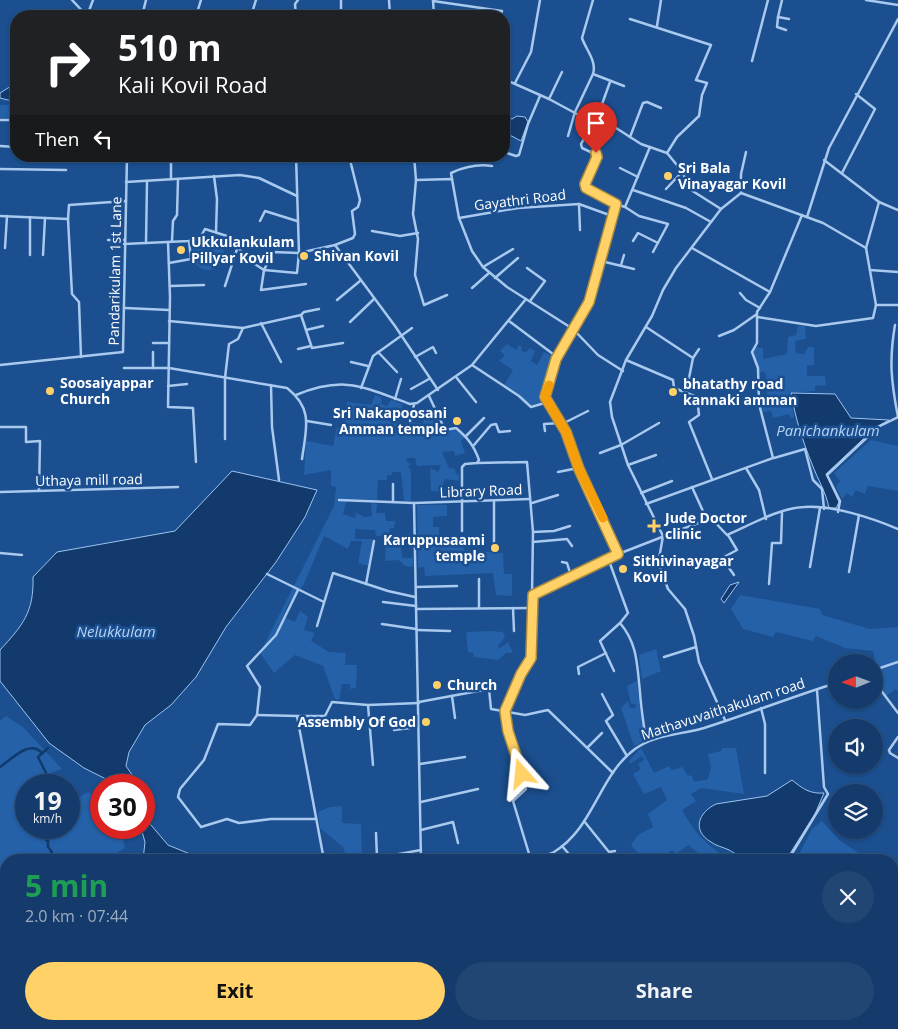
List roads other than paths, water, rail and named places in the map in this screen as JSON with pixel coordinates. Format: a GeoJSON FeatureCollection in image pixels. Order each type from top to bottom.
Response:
{"type":"FeatureCollection","features":[{"type":"Feature","properties":{"kind":"street"},"geometry":{"type":"LineString","coordinates":[[72,0],[81,10]]}},
{"type":"Feature","properties":{"kind":"street"},"geometry":{"type":"LineString","coordinates":[[515,83],[531,52],[540,0]]}},
{"type":"Feature","properties":{"kind":"street"},"geometry":{"type":"LineString","coordinates":[[568,136],[575,112],[593,74],[592,58],[582,38],[593,0]]}},
{"type":"Feature","properties":{"kind":"street"},"geometry":{"type":"LineString","coordinates":[[657,26],[661,0]]}},
{"type":"Feature","properties":{"kind":"street"},"geometry":{"type":"LineString","coordinates":[[752,61],[768,0]]}},
{"type":"Feature","properties":{"kind":"street"},"geometry":{"type":"LineString","coordinates":[[782,0],[777,27],[786,30]]}},
{"type":"Feature","properties":{"kind":"street"},"geometry":{"type":"LineString","coordinates":[[866,0],[898,5]]}},
{"type":"Feature","properties":{"kind":"street"},"geometry":{"type":"LineString","coordinates":[[433,1],[495,10]]}},
{"type":"Feature","properties":{"kind":"street"},"geometry":{"type":"LineString","coordinates":[[778,17],[789,20]]}},
{"type":"Feature","properties":{"kind":"street"},"geometry":{"type":"LineString","coordinates":[[630,18],[711,45],[696,80],[708,83],[702,94],[699,116],[677,137],[667,153]]}},
{"type":"Feature","properties":{"kind":"street"},"geometry":{"type":"LineString","coordinates":[[807,217],[824,160],[856,94],[898,19]]}},
{"type":"Feature","properties":{"kind":"street"},"geometry":{"type":"LineString","coordinates":[[549,99],[562,72]]}},
{"type":"Feature","properties":{"kind":"street"},"geometry":{"type":"LineString","coordinates":[[593,74],[624,86]]}},
{"type":"Feature","properties":{"kind":"street"},"geometry":{"type":"LineString","coordinates":[[510,81],[594,121]]}},
{"type":"Feature","properties":{"kind":"street"},"geometry":{"type":"LineString","coordinates":[[610,82],[597,118],[581,144],[582,148],[597,155],[585,184],[586,188],[625,207],[638,216],[668,224],[653,252]]}},
{"type":"Feature","properties":{"kind":"street"},"geometry":{"type":"LineString","coordinates":[[842,173],[875,109],[856,94]]}},
{"type":"Feature","properties":{"kind":"street"},"geometry":{"type":"LineString","coordinates":[[510,154],[519,155],[528,124],[540,96]]}},
{"type":"Feature","properties":{"kind":"street"},"geometry":{"type":"LineString","coordinates":[[630,137],[645,102],[661,108]]}},
{"type":"Feature","properties":{"kind":"street"},"geometry":{"type":"LineString","coordinates":[[597,118],[602,118],[630,137],[667,153],[682,172],[691,190],[720,209]]}},
{"type":"Feature","properties":{"kind":"street"},"geometry":{"type":"LineString","coordinates":[[625,207],[650,147]]}},
{"type":"Feature","properties":{"kind":"street"},"geometry":{"type":"LineString","coordinates":[[741,193],[741,174],[746,152]]}},
{"type":"Feature","properties":{"kind":"street"},"geometry":{"type":"LineString","coordinates":[[824,160],[879,202],[898,210]]}},
{"type":"Feature","properties":{"kind":"street","name":"Pandarikulam 1st Lane"},"geometry":{"type":"LineString","coordinates":[[0,365],[123,352],[127,162]]}},
{"type":"Feature","properties":{"kind":"street"},"geometry":{"type":"LineString","coordinates":[[171,162],[171,180]]}},
{"type":"Feature","properties":{"kind":"street"},"geometry":{"type":"LineString","coordinates":[[108,240],[146,243],[189,241],[200,238],[204,229],[230,237],[247,259],[264,270],[297,273],[299,253],[296,162]]}},
{"type":"Feature","properties":{"kind":"street"},"geometry":{"type":"LineString","coordinates":[[306,284],[261,290],[264,270],[273,252],[299,253],[335,245],[353,238],[355,234],[352,211],[358,207],[360,200],[350,162]]}},
{"type":"Feature","properties":{"kind":"street"},"geometry":{"type":"LineString","coordinates":[[414,162],[416,180],[413,214],[418,233],[414,275],[422,303],[426,304],[447,295]]}},
{"type":"Feature","properties":{"kind":"street"},"geometry":{"type":"LineString","coordinates":[[492,166],[481,165],[463,168],[451,174],[459,218],[472,251],[489,274],[573,329],[598,356],[623,371]]}},
{"type":"Feature","properties":{"kind":"street"},"geometry":{"type":"LineString","coordinates":[[620,168],[638,177]]}},
{"type":"Feature","properties":{"kind":"street"},"geometry":{"type":"LineString","coordinates":[[0,169],[66,170]]}},
{"type":"Feature","properties":{"kind":"street"},"geometry":{"type":"LineString","coordinates":[[666,190],[682,172]]}},
{"type":"Feature","properties":{"kind":"street"},"geometry":{"type":"LineString","coordinates":[[126,182],[214,176],[259,178],[297,196]]}},
{"type":"Feature","properties":{"kind":"street"},"geometry":{"type":"LineString","coordinates":[[214,176],[217,199],[216,232]]}},
{"type":"Feature","properties":{"kind":"street"},"geometry":{"type":"LineString","coordinates":[[172,241],[173,221],[177,215],[178,179]]}},
{"type":"Feature","properties":{"kind":"street"},"geometry":{"type":"LineString","coordinates":[[416,180],[452,179]]}},
{"type":"Feature","properties":{"kind":"street"},"geometry":{"type":"LineString","coordinates":[[146,243],[147,182]]}},
{"type":"Feature","properties":{"kind":"street"},"geometry":{"type":"LineString","coordinates":[[632,190],[686,208],[711,222]]}},
{"type":"Feature","properties":{"kind":"street"},"geometry":{"type":"LineString","coordinates":[[725,720],[702,669],[685,609],[668,589],[661,570],[659,558],[663,536],[628,465],[612,417],[610,402],[626,360],[646,327],[676,268],[720,209],[741,193]]}},
{"type":"Feature","properties":{"kind":"street"},"geometry":{"type":"LineString","coordinates":[[741,193],[823,223],[866,248]]}},
{"type":"Feature","properties":{"kind":"street"},"geometry":{"type":"LineString","coordinates":[[80,357],[79,302],[72,294],[69,204],[126,201]]}},
{"type":"Feature","properties":{"kind":"street"},"geometry":{"type":"LineString","coordinates":[[719,336],[734,330],[757,316],[816,326],[873,318],[876,306],[866,248],[879,202]]}},
{"type":"Feature","properties":{"kind":"street"},"geometry":{"type":"LineString","coordinates":[[579,204],[580,230]]}},
{"type":"Feature","properties":{"kind":"street","name":"Gayathri Road"},"geometry":{"type":"LineString","coordinates":[[459,218],[518,208],[579,204],[612,216]]}},
{"type":"Feature","properties":{"kind":"street"},"geometry":{"type":"LineString","coordinates":[[616,204],[589,302],[557,357],[545,397],[561,423],[618,554]]}},
{"type":"Feature","properties":{"kind":"street"},"geometry":{"type":"LineString","coordinates":[[260,221],[264,211],[298,222]]}},
{"type":"Feature","properties":{"kind":"street"},"geometry":{"type":"LineString","coordinates":[[773,458],[759,404],[758,368],[752,352],[757,343],[757,316],[770,292],[802,215]]}},
{"type":"Feature","properties":{"kind":"street"},"geometry":{"type":"LineString","coordinates":[[0,216],[68,219]]}},
{"type":"Feature","properties":{"kind":"street"},"geometry":{"type":"LineString","coordinates":[[5,248],[6,216]]}},
{"type":"Feature","properties":{"kind":"street"},"geometry":{"type":"LineString","coordinates":[[30,217],[30,255]]}},
{"type":"Feature","properties":{"kind":"street"},"geometry":{"type":"LineString","coordinates":[[43,255],[45,218]]}},
{"type":"Feature","properties":{"kind":"street"},"geometry":{"type":"LineString","coordinates":[[372,231],[400,236],[418,233]]}},
{"type":"Feature","properties":{"kind":"street"},"geometry":{"type":"LineString","coordinates":[[633,241],[638,232],[658,244]]}},
{"type":"Feature","properties":{"kind":"street"},"geometry":{"type":"LineString","coordinates":[[169,263],[191,259],[189,241]]}},
{"type":"Feature","properties":{"kind":"street"},"geometry":{"type":"LineString","coordinates":[[168,242],[170,286],[168,407],[193,408],[196,462]]}},
{"type":"Feature","properties":{"kind":"street"},"geometry":{"type":"LineString","coordinates":[[335,245],[438,390]]}},
{"type":"Feature","properties":{"kind":"street"},"geometry":{"type":"LineString","coordinates":[[225,286],[238,246]]}},
{"type":"Feature","properties":{"kind":"street"},"geometry":{"type":"LineString","coordinates":[[692,248],[770,292]]}},
{"type":"Feature","properties":{"kind":"street"},"geometry":{"type":"LineString","coordinates":[[483,267],[513,249]]}},
{"type":"Feature","properties":{"kind":"street"},"geometry":{"type":"LineString","coordinates":[[621,264],[624,255]]}},
{"type":"Feature","properties":{"kind":"street"},"geometry":{"type":"LineString","coordinates":[[495,278],[518,258]]}},
{"type":"Feature","properties":{"kind":"street"},"geometry":{"type":"LineString","coordinates":[[601,261],[621,264],[634,269]]}},
{"type":"Feature","properties":{"kind":"street"},"geometry":{"type":"LineString","coordinates":[[527,268],[545,281],[530,302]]}},
{"type":"Feature","properties":{"kind":"street"},"geometry":{"type":"LineString","coordinates":[[870,270],[898,272]]}},
{"type":"Feature","properties":{"kind":"street"},"geometry":{"type":"LineString","coordinates":[[472,288],[489,274]]}},
{"type":"Feature","properties":{"kind":"street"},"geometry":{"type":"LineString","coordinates":[[337,300],[360,281]]}},
{"type":"Feature","properties":{"kind":"street"},"geometry":{"type":"LineString","coordinates":[[170,286],[204,285]]}},
{"type":"Feature","properties":{"kind":"street"},"geometry":{"type":"LineString","coordinates":[[740,293],[746,300],[760,308]]}},
{"type":"Feature","properties":{"kind":"street"},"geometry":{"type":"LineString","coordinates":[[350,322],[374,299]]}},
{"type":"Feature","properties":{"kind":"street"},"geometry":{"type":"LineString","coordinates":[[296,395],[332,384],[346,383],[414,404],[438,390],[472,365],[526,299]]}},
{"type":"Feature","properties":{"kind":"street"},"geometry":{"type":"LineString","coordinates":[[876,306],[898,305]]}},
{"type":"Feature","properties":{"kind":"street"},"geometry":{"type":"LineString","coordinates":[[125,308],[169,310]]}},
{"type":"Feature","properties":{"kind":"street"},"geometry":{"type":"LineString","coordinates":[[169,321],[243,328],[319,309]]}},
{"type":"Feature","properties":{"kind":"street"},"geometry":{"type":"LineString","coordinates":[[301,315],[312,346]]}},
{"type":"Feature","properties":{"kind":"street"},"geometry":{"type":"LineString","coordinates":[[509,321],[557,357]]}},
{"type":"Feature","properties":{"kind":"street"},"geometry":{"type":"LineString","coordinates":[[260,323],[281,362]]}},
{"type":"Feature","properties":{"kind":"street"},"geometry":{"type":"LineString","coordinates":[[838,512],[840,501],[828,475],[878,428],[898,417],[890,378],[890,360],[895,324]]}},
{"type":"Feature","properties":{"kind":"street"},"geometry":{"type":"LineString","coordinates":[[306,330],[323,326]]}},
{"type":"Feature","properties":{"kind":"street"},"geometry":{"type":"LineString","coordinates":[[646,327],[693,358]]}},
{"type":"Feature","properties":{"kind":"street"},"geometry":{"type":"LineString","coordinates":[[225,439],[225,378],[229,344],[238,339],[243,328]]}},
{"type":"Feature","properties":{"kind":"street"},"geometry":{"type":"LineString","coordinates":[[361,388],[373,356],[412,328]]}},
{"type":"Feature","properties":{"kind":"street"},"geometry":{"type":"LineString","coordinates":[[153,344],[169,343]]}},
{"type":"Feature","properties":{"kind":"street"},"geometry":{"type":"LineString","coordinates":[[298,349],[343,343]]}},
{"type":"Feature","properties":{"kind":"street"},"geometry":{"type":"LineString","coordinates":[[415,358],[433,347],[436,353]]}},
{"type":"Feature","properties":{"kind":"street"},"geometry":{"type":"LineString","coordinates":[[686,393],[693,358],[699,349]]}},
{"type":"Feature","properties":{"kind":"street"},"geometry":{"type":"LineString","coordinates":[[153,352],[153,368]]}},
{"type":"Feature","properties":{"kind":"street"},"geometry":{"type":"LineString","coordinates":[[378,352],[397,372]]}},
{"type":"Feature","properties":{"kind":"street"},"geometry":{"type":"LineString","coordinates":[[626,360],[674,380],[674,388],[696,397],[699,415],[689,422],[712,479]]}},
{"type":"Feature","properties":{"kind":"street"},"geometry":{"type":"LineString","coordinates":[[351,362],[368,366]]}},
{"type":"Feature","properties":{"kind":"street"},"geometry":{"type":"LineString","coordinates":[[472,365],[520,396],[532,407],[548,402]]}},
{"type":"Feature","properties":{"kind":"street"},"geometry":{"type":"LineString","coordinates":[[124,368],[168,368],[287,388],[296,395],[306,409],[307,421],[302,459]]}},
{"type":"Feature","properties":{"kind":"street"},"geometry":{"type":"LineString","coordinates":[[456,377],[476,402]]}},
{"type":"Feature","properties":{"kind":"street"},"geometry":{"type":"LineString","coordinates":[[411,388],[429,379]]}},
{"type":"Feature","properties":{"kind":"street"},"geometry":{"type":"LineString","coordinates":[[395,398],[401,380]]}},
{"type":"Feature","properties":{"kind":"street"},"geometry":{"type":"LineString","coordinates":[[168,386],[187,384]]}},
{"type":"Feature","properties":{"kind":"street"},"geometry":{"type":"LineString","coordinates":[[271,385],[272,427],[279,480]]}},
{"type":"Feature","properties":{"kind":"street"},"geometry":{"type":"LineString","coordinates":[[429,396],[445,430],[456,428],[474,445],[479,460],[477,463]]}},
{"type":"Feature","properties":{"kind":"street"},"geometry":{"type":"LineString","coordinates":[[894,396],[898,397]]}},
{"type":"Feature","properties":{"kind":"street"},"geometry":{"type":"LineString","coordinates":[[410,420],[414,404]]}},
{"type":"Feature","properties":{"kind":"street"},"geometry":{"type":"LineString","coordinates":[[545,431],[544,424],[561,423],[588,411]]}},
{"type":"Feature","properties":{"kind":"street"},"geometry":{"type":"LineString","coordinates":[[466,436],[484,418]]}},
{"type":"Feature","properties":{"kind":"street"},"geometry":{"type":"LineString","coordinates":[[307,421],[331,425]]}},
{"type":"Feature","properties":{"kind":"street"},"geometry":{"type":"LineString","coordinates":[[600,453],[621,445],[659,423]]}},
{"type":"Feature","properties":{"kind":"street"},"geometry":{"type":"LineString","coordinates":[[474,445],[491,425],[496,424],[500,432],[510,431]]}},
{"type":"Feature","properties":{"kind":"street"},"geometry":{"type":"LineString","coordinates":[[0,427],[26,427],[26,442],[40,441],[38,491]]}},
{"type":"Feature","properties":{"kind":"street"},"geometry":{"type":"LineString","coordinates":[[646,504],[712,479],[805,449],[813,480],[822,488],[822,508],[810,567]]}},
{"type":"Feature","properties":{"kind":"street"},"geometry":{"type":"LineString","coordinates":[[628,465],[656,455]]}},
{"type":"Feature","properties":{"kind":"street"},"geometry":{"type":"LineString","coordinates":[[462,531],[462,467],[465,464],[527,462],[529,499]]}},
{"type":"Feature","properties":{"kind":"street"},"geometry":{"type":"LineString","coordinates":[[558,472],[579,468]]}},
{"type":"Feature","properties":{"kind":"street"},"geometry":{"type":"LineString","coordinates":[[746,468],[759,490],[766,519]]}},
{"type":"Feature","properties":{"kind":"street"},"geometry":{"type":"LineString","coordinates":[[641,493],[672,481]]}},
{"type":"Feature","properties":{"kind":"street"},"geometry":{"type":"LineString","coordinates":[[393,484],[393,502]]}},
{"type":"Feature","properties":{"kind":"street","name":"Uthaya mill road"},"geometry":{"type":"LineString","coordinates":[[0,492],[178,487]]}},
{"type":"Feature","properties":{"kind":"street"},"geometry":{"type":"LineString","coordinates":[[692,487],[707,520]]}},
{"type":"Feature","properties":{"kind":"street"},"geometry":{"type":"LineString","coordinates":[[532,503],[558,495]]}},
{"type":"Feature","properties":{"kind":"street","name":"Library Road"},"geometry":{"type":"LineString","coordinates":[[339,500],[414,503],[529,499],[532,503],[533,532],[531,658],[521,674],[505,711]]}},
{"type":"Feature","properties":{"kind":"street"},"geometry":{"type":"LineString","coordinates":[[494,501],[494,545]]}},
{"type":"Feature","properties":{"kind":"street"},"geometry":{"type":"LineString","coordinates":[[414,503],[421,854]]}},
{"type":"Feature","properties":{"kind":"street"},"geometry":{"type":"LineString","coordinates":[[728,534],[782,513],[804,507],[822,508],[859,515],[898,529]]}},
{"type":"Feature","properties":{"kind":"street"},"geometry":{"type":"LineString","coordinates":[[769,584],[772,543],[781,543],[782,513]]}},
{"type":"Feature","properties":{"kind":"street"},"geometry":{"type":"LineString","coordinates":[[849,572],[859,515]]}},
{"type":"Feature","properties":{"kind":"street"},"geometry":{"type":"LineString","coordinates":[[533,595],[608,558],[711,518],[728,534],[737,550],[722,558],[734,575]]}},
{"type":"Feature","properties":{"kind":"street"},"geometry":{"type":"LineString","coordinates":[[533,532],[554,531],[570,526]]}},
{"type":"Feature","properties":{"kind":"street"},"geometry":{"type":"LineString","coordinates":[[532,542],[567,539],[572,546]]}},
{"type":"Feature","properties":{"kind":"street"},"geometry":{"type":"LineString","coordinates":[[366,584],[374,541]]}},
{"type":"Feature","properties":{"kind":"street"},"geometry":{"type":"LineString","coordinates":[[0,552],[22,555]]}},
{"type":"Feature","properties":{"kind":"street"},"geometry":{"type":"LineString","coordinates":[[608,558],[628,613],[600,641],[614,671]]}},
{"type":"Feature","properties":{"kind":"street"},"geometry":{"type":"LineString","coordinates":[[562,562],[567,563],[571,576]]}},
{"type":"Feature","properties":{"kind":"street"},"geometry":{"type":"LineString","coordinates":[[317,626],[333,573],[388,591],[416,597]]}},
{"type":"Feature","properties":{"kind":"street"},"geometry":{"type":"LineString","coordinates":[[267,574],[324,602]]}},
{"type":"Feature","properties":{"kind":"street"},"geometry":{"type":"LineString","coordinates":[[479,580],[479,608]]}},
{"type":"Feature","properties":{"kind":"street"},"geometry":{"type":"LineString","coordinates":[[415,587],[456,586]]}},
{"type":"Feature","properties":{"kind":"street"},"geometry":{"type":"LineString","coordinates":[[298,590],[276,635],[247,666],[260,687],[257,714],[250,725],[218,724],[204,760],[178,792],[180,802],[200,827],[227,818],[239,823],[271,819],[316,819]]}},
{"type":"Feature","properties":{"kind":"street"},"geometry":{"type":"LineString","coordinates":[[383,602],[416,608],[532,608]]}},
{"type":"Feature","properties":{"kind":"street"},"geometry":{"type":"LineString","coordinates":[[513,608],[514,631]]}},
{"type":"Feature","properties":{"kind":"street"},"geometry":{"type":"LineString","coordinates":[[620,623],[634,645],[640,679],[639,690],[646,742]]}},
{"type":"Feature","properties":{"kind":"street"},"geometry":{"type":"LineString","coordinates":[[382,624],[416,630],[450,631]]}},
{"type":"Feature","properties":{"kind":"street"},"geometry":{"type":"LineString","coordinates":[[664,657],[697,647]]}},
{"type":"Feature","properties":{"kind":"street"},"geometry":{"type":"LineString","coordinates":[[579,674],[578,667],[606,653]]}},
{"type":"Feature","properties":{"kind":"street"},"geometry":{"type":"LineString","coordinates":[[883,667],[898,662]]}},
{"type":"Feature","properties":{"kind":"street","name":"Mathavuvaithakulam road"},"geometry":{"type":"LineString","coordinates":[[550,854],[574,836],[613,773],[627,757],[646,742],[674,733],[703,728],[828,686]]}},
{"type":"Feature","properties":{"kind":"street"},"geometry":{"type":"LineString","coordinates":[[257,714],[325,716],[332,702],[368,705],[419,703],[489,689],[490,709],[525,715],[548,710],[613,773]]}},
{"type":"Feature","properties":{"kind":"street"},"geometry":{"type":"LineString","coordinates":[[792,854],[828,794],[824,786],[817,689]]}},
{"type":"Feature","properties":{"kind":"street"},"geometry":{"type":"LineString","coordinates":[[883,693],[898,713]]}},
{"type":"Feature","properties":{"kind":"street"},"geometry":{"type":"LineString","coordinates":[[602,694],[613,715],[606,721],[627,757]]}},
{"type":"Feature","properties":{"kind":"street"},"geometry":{"type":"LineString","coordinates":[[452,696],[456,718]]}},
{"type":"Feature","properties":{"kind":"street"},"geometry":{"type":"LineString","coordinates":[[368,705],[373,765]]}},
{"type":"Feature","properties":{"kind":"street"},"geometry":{"type":"LineString","coordinates":[[761,708],[765,724],[765,773]]}},
{"type":"Feature","properties":{"kind":"street"},"geometry":{"type":"LineString","coordinates":[[505,711],[508,731],[526,788],[513,801],[529,854]]}},
{"type":"Feature","properties":{"kind":"street"},"geometry":{"type":"LineString","coordinates":[[297,716],[323,854]]}},
{"type":"Feature","properties":{"kind":"street"},"geometry":{"type":"LineString","coordinates":[[394,730],[418,727]]}},
{"type":"Feature","properties":{"kind":"street"},"geometry":{"type":"LineString","coordinates":[[588,747],[602,734]]}},
{"type":"Feature","properties":{"kind":"street"},"geometry":{"type":"LineString","coordinates":[[898,737],[889,750],[890,753],[898,758]]}},
{"type":"Feature","properties":{"kind":"street"},"geometry":{"type":"LineString","coordinates":[[420,764],[465,757]]}},
{"type":"Feature","properties":{"kind":"street"},"geometry":{"type":"LineString","coordinates":[[421,802],[478,789]]}},
{"type":"Feature","properties":{"kind":"street"},"geometry":{"type":"LineString","coordinates":[[421,830],[453,822],[458,843]]}},
{"type":"Feature","properties":{"kind":"street"},"geometry":{"type":"LineString","coordinates":[[584,822],[609,852],[614,851]]}},
{"type":"Feature","properties":{"kind":"street"},"geometry":{"type":"LineString","coordinates":[[376,833],[378,854]]}},
{"type":"Feature","properties":{"kind":"street"},"geometry":{"type":"LineString","coordinates":[[562,846],[569,854]]}},
{"type":"Feature","properties":{"kind":"street"},"geometry":{"type":"LineString","coordinates":[[400,854],[421,850]]}},
{"type":"Feature","properties":{"kind":"water"},"geometry":{"type":"Polygon","coordinates":[[[10,87],[10,100],[0,98],[0,93],[10,87]]]}},
{"type":"Feature","properties":{"kind":"water"},"geometry":{"type":"Polygon","coordinates":[[[517,116],[525,117],[528,122],[521,141],[510,135],[510,118],[512,119],[517,116]]]}},
{"type":"Feature","properties":{"kind":"water","name":"Panichankulam"},"geometry":{"type":"Polygon","coordinates":[[[791,393],[835,394],[851,418],[889,420],[876,427],[826,474],[839,502],[836,508],[829,508],[824,491],[814,470],[802,438],[791,393]]]}},
{"type":"Feature","properties":{"kind":"water","name":"Nelukkulam"},"geometry":{"type":"Polygon","coordinates":[[[232,471],[317,490],[305,517],[276,562],[226,627],[196,677],[171,705],[145,725],[129,752],[126,766],[131,774],[96,774],[84,768],[49,743],[0,681],[0,650],[26,617],[32,600],[33,577],[57,552],[175,531],[232,471]]]}},
{"type":"Feature","properties":{"kind":"water"},"geometry":{"type":"Polygon","coordinates":[[[739,582],[724,603],[721,599],[730,585],[739,582]]]}},
{"type":"Feature","properties":{"kind":"water"},"geometry":{"type":"Polygon","coordinates":[[[792,780],[807,790],[815,793],[824,793],[815,814],[790,854],[736,854],[713,843],[701,832],[699,827],[700,821],[710,807],[716,804],[767,796],[792,780]]]}},
{"type":"Feature","properties":{"kind":"water"},"geometry":{"type":"Polygon","coordinates":[[[155,830],[168,845],[190,854],[144,854],[144,839],[155,839],[155,830]]]}},
{"type":"Feature","properties":{"kind":"waterway"},"geometry":{"type":"LineString","coordinates":[[46,774],[38,757],[48,748]]}},
{"type":"Feature","properties":{"kind":"waterway"},"geometry":{"type":"LineString","coordinates":[[0,767],[26,749],[37,749],[42,753]]}},
{"type":"Feature","properties":{"kind":"waterway"},"geometry":{"type":"LineString","coordinates":[[45,839],[48,841],[48,847],[52,852],[50,854]]}},
{"type":"Feature","properties":{"kind":"place","name":"Sri Bala Vinayagar Kovil"},"geometry":{"type":"Point","coordinates":[668,176]}},
{"type":"Feature","properties":{"kind":"place","name":"Ukkulankulam Pillyar Kovil"},"geometry":{"type":"Point","coordinates":[181,250]}},
{"type":"Feature","properties":{"kind":"place","name":"Shivan Kovil"},"geometry":{"type":"Point","coordinates":[304,256]}},
{"type":"Feature","properties":{"kind":"place","name":"Soosaiyappar Church"},"geometry":{"type":"Point","coordinates":[50,391]}},
{"type":"Feature","properties":{"kind":"place","name":"bhatathy road kannaki amman"},"geometry":{"type":"Point","coordinates":[673,392]}},
{"type":"Feature","properties":{"kind":"place","name":"Sri Nakapoosani Amman temple"},"geometry":{"type":"Point","coordinates":[457,421]}},
{"type":"Feature","properties":{"kind":"place","name":"Jude Doctor clinic"},"geometry":{"type":"Point","coordinates":[654,526]}},
{"type":"Feature","properties":{"kind":"place","name":"Karuppusaami temple"},"geometry":{"type":"Point","coordinates":[495,548]}},
{"type":"Feature","properties":{"kind":"place","name":"Sithivinayagar Kovil"},"geometry":{"type":"Point","coordinates":[623,569]}},
{"type":"Feature","properties":{"kind":"place","name":"Church"},"geometry":{"type":"Point","coordinates":[437,685]}},
{"type":"Feature","properties":{"kind":"place","name":"Assembly Of God"},"geometry":{"type":"Point","coordinates":[426,722]}}]}
